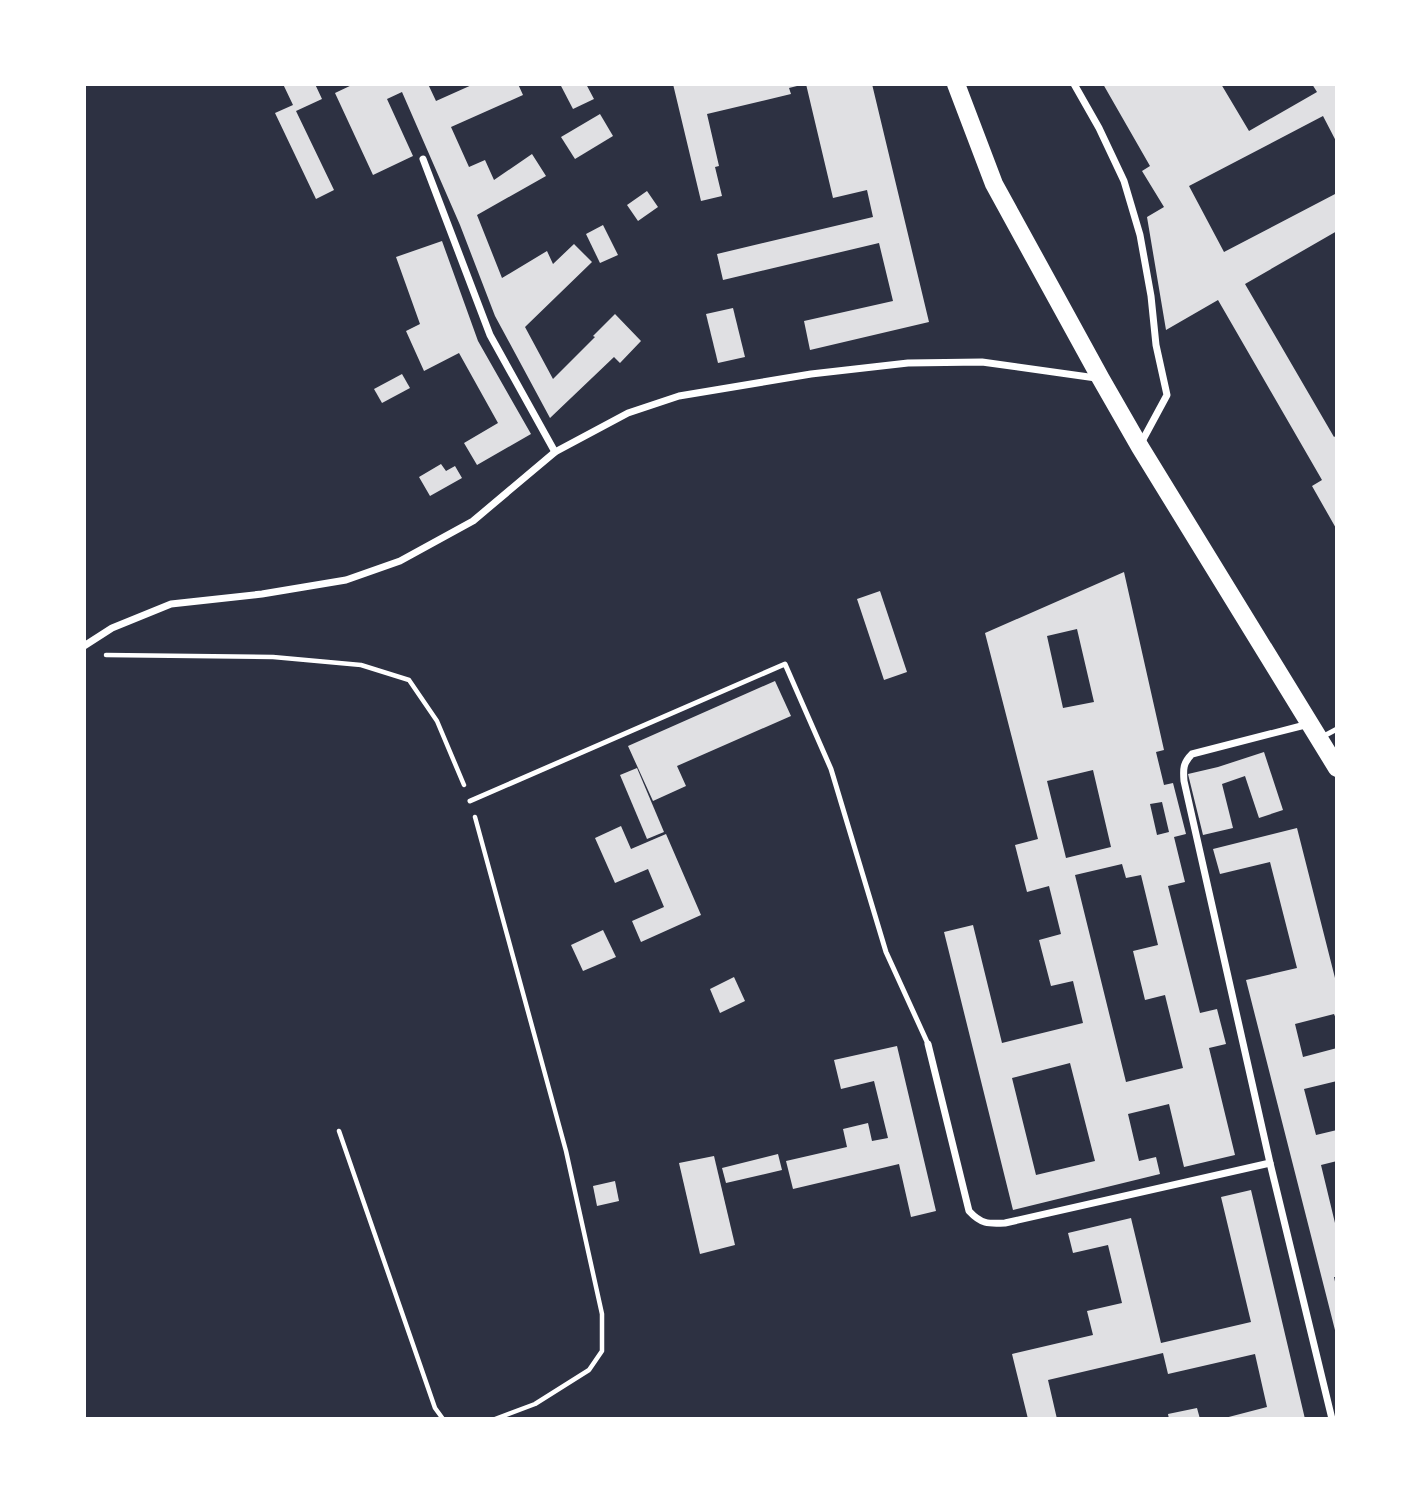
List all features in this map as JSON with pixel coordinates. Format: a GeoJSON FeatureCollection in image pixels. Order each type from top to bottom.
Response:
{"type":"FeatureCollection","features":[{"type":"Feature","properties":{"kind":"main road"},"geometry":{"type":"LineString","coordinates":[[956,84],[994,184],[1101,379],[1139,447],[1337,768]]}},
{"type":"Feature","properties":{"kind":"street"},"geometry":{"type":"LineString","coordinates":[[1074,84],[1124,181],[1146,272],[1156,345],[1167,394],[1139,447]]}},
{"type":"Feature","properties":{"kind":"street"},"geometry":{"type":"LineString","coordinates":[[423,159],[490,335],[555,452]]}},
{"type":"Feature","properties":{"kind":"street"},"geometry":{"type":"LineString","coordinates":[[84,646],[112,628],[171,604],[262,594],[345,580],[400,562],[473,521],[555,452],[628,413],[679,396],[811,374],[908,363],[982,362],[1101,379]]}},
{"type":"Feature","properties":{"kind":"street"},"geometry":{"type":"LineString","coordinates":[[1315,732],[1192,754],[1183,769],[1270,1163],[1332,1419]]}},
{"type":"Feature","properties":{"kind":"street"},"geometry":{"type":"LineString","coordinates":[[928,1045],[969,1211],[977,1219],[990,1224],[1005,1223],[1270,1163]]}},
{"type":"Feature","properties":{"kind":"lane"},"geometry":{"type":"LineString","coordinates":[[470,801],[785,664],[831,769],[886,952],[928,1045]]}},
{"type":"Feature","properties":{"kind":"lane"},"geometry":{"type":"LineString","coordinates":[[1315,732],[1337,729]]}},
{"type":"Feature","properties":{"kind":"path"},"geometry":{"type":"LineString","coordinates":[[97,655],[273,657],[361,665],[409,680],[437,721],[470,801],[566,1151],[602,1314],[602,1351],[589,1370],[535,1404],[495,1419]]}},
{"type":"Feature","properties":{"kind":"path"},"geometry":{"type":"LineString","coordinates":[[339,1131],[435,1408],[443,1419]]}},
{"type":"Feature","properties":{"kind":"building"},"geometry":{"type":"Polygon","coordinates":[[[283,84],[315,84],[322,99],[296,111],[334,190],[316,199],[275,113],[293,105],[283,84]]]}},
{"type":"Feature","properties":{"kind":"building"},"geometry":{"type":"Polygon","coordinates":[[[354,84],[428,84],[436,101],[474,84],[518,84],[523,95],[451,127],[469,167],[485,160],[494,180],[532,154],[546,176],[477,215],[502,278],[547,251],[553,264],[574,244],[592,262],[525,327],[553,379],[615,314],[641,341],[620,363],[614,357],[550,418],[495,316],[460,225],[402,92],[387,99],[413,156],[373,175],[335,93],[354,84]]]}},
{"type":"Feature","properties":{"kind":"building"},"geometry":{"type":"Polygon","coordinates":[[[560,84],[586,84],[594,99],[573,109],[560,84]]]}},
{"type":"Feature","properties":{"kind":"building"},"geometry":{"type":"Polygon","coordinates":[[[673,84],[801,85],[789,88],[791,94],[707,114],[719,166],[715,167],[722,196],[701,201],[673,84]]]}},
{"type":"Feature","properties":{"kind":"building"},"geometry":{"type":"Polygon","coordinates":[[[806,84],[872,84],[929,322],[810,350],[804,321],[893,301],[879,243],[723,280],[717,254],[873,217],[867,190],[833,198],[806,84]]]}},
{"type":"Feature","properties":{"kind":"building"},"geometry":{"type":"Polygon","coordinates":[[[1103,84],[1221,84],[1249,131],[1317,92],[1312,84],[1337,84],[1337,143],[1323,116],[1189,186],[1224,252],[1337,193],[1337,231],[1245,284],[1334,437],[1337,435],[1337,530],[1312,486],[1322,480],[1218,300],[1166,330],[1147,217],[1164,207],[1142,171],[1150,166],[1103,84]]]}},
{"type":"Feature","properties":{"kind":"building"},"geometry":{"type":"Polygon","coordinates":[[[600,114],[613,136],[575,159],[561,137],[600,114]]]}},
{"type":"Feature","properties":{"kind":"building"},"geometry":{"type":"Polygon","coordinates":[[[647,191],[658,207],[638,221],[627,205],[647,191]]]}},
{"type":"Feature","properties":{"kind":"building"},"geometry":{"type":"Polygon","coordinates":[[[603,225],[618,255],[600,263],[586,234],[603,225]]]}},
{"type":"Feature","properties":{"kind":"building"},"geometry":{"type":"Polygon","coordinates":[[[442,241],[478,341],[531,434],[477,465],[464,443],[498,423],[459,353],[424,371],[406,331],[420,324],[396,257],[442,241]]]}},
{"type":"Feature","properties":{"kind":"building"},"geometry":{"type":"Polygon","coordinates":[[[733,308],[745,357],[718,363],[706,314],[733,308]]]}},
{"type":"Feature","properties":{"kind":"building"},"geometry":{"type":"Polygon","coordinates":[[[402,374],[410,388],[382,403],[374,389],[402,374]]]}},
{"type":"Feature","properties":{"kind":"building"},"geometry":{"type":"Polygon","coordinates":[[[441,464],[446,471],[455,466],[462,478],[430,496],[419,477],[441,464]]]}},
{"type":"Feature","properties":{"kind":"building"},"geometry":{"type":"Polygon","coordinates":[[[1124,572],[1164,750],[1156,752],[1164,785],[1173,783],[1186,834],[1174,837],[1185,882],[1168,886],[1200,1013],[1217,1009],[1226,1044],[1209,1048],[1235,1155],[1184,1167],[1169,1104],[1128,1114],[1139,1161],[1156,1157],[1160,1174],[1013,1210],[944,932],[973,925],[1002,1043],[1083,1023],[1073,981],[1051,986],[1039,940],[1061,934],[1049,886],[1027,892],[1015,845],[1038,839],[985,633],[1124,572]],[[1077,629],[1047,636],[1063,708],[1094,702],[1077,629]],[[1093,770],[1047,781],[1066,858],[1111,847],[1093,770]],[[1162,802],[1150,804],[1157,835],[1169,832],[1162,802]],[[1122,864],[1075,875],[1126,1082],[1183,1068],[1165,995],[1145,1000],[1133,951],[1158,945],[1141,875],[1126,878],[1122,864]],[[1070,1063],[1012,1078],[1036,1175],[1095,1161],[1070,1063]]]}},
{"type":"Feature","properties":{"kind":"building"},"geometry":{"type":"Polygon","coordinates":[[[880,591],[907,672],[884,680],[857,599],[880,591]]]}},
{"type":"Feature","properties":{"kind":"building"},"geometry":{"type":"Polygon","coordinates":[[[775,681],[791,716],[677,766],[686,786],[653,801],[628,746],[775,681]]]}},
{"type":"Feature","properties":{"kind":"building"},"geometry":{"type":"Polygon","coordinates":[[[1264,752],[1283,810],[1259,818],[1245,776],[1222,784],[1233,828],[1203,835],[1188,774],[1264,752]]]}},
{"type":"Feature","properties":{"kind":"building"},"geometry":{"type":"Polygon","coordinates":[[[637,768],[664,832],[647,839],[620,775],[637,768]]]}},
{"type":"Feature","properties":{"kind":"building"},"geometry":{"type":"Polygon","coordinates":[[[621,826],[631,849],[666,834],[701,915],[641,942],[632,921],[664,907],[648,869],[615,883],[595,838],[621,826]]]}},
{"type":"Feature","properties":{"kind":"building"},"geometry":{"type":"Polygon","coordinates":[[[1297,828],[1335,978],[1337,977],[1337,1021],[1334,1014],[1295,1024],[1303,1057],[1337,1048],[1337,1081],[1304,1089],[1316,1135],[1337,1130],[1337,1161],[1321,1165],[1337,1223],[1337,1277],[1334,1277],[1337,1291],[1336,1334],[1246,980],[1297,968],[1270,862],[1220,874],[1213,849],[1297,828]]]}},
{"type":"Feature","properties":{"kind":"building"},"geometry":{"type":"Polygon","coordinates":[[[603,930],[616,957],[583,971],[571,945],[603,930]]]}},
{"type":"Feature","properties":{"kind":"building"},"geometry":{"type":"Polygon","coordinates":[[[734,977],[745,1001],[720,1013],[710,989],[734,977]]]}},
{"type":"Feature","properties":{"kind":"building"},"geometry":{"type":"Polygon","coordinates":[[[897,1046],[936,1211],[911,1217],[899,1164],[793,1189],[786,1161],[847,1147],[843,1129],[868,1123],[872,1141],[888,1138],[874,1081],[841,1089],[834,1060],[897,1046]]]}},
{"type":"Feature","properties":{"kind":"building"},"geometry":{"type":"Polygon","coordinates":[[[778,1154],[782,1170],[726,1183],[722,1168],[778,1154]]]}},
{"type":"Feature","properties":{"kind":"building"},"geometry":{"type":"Polygon","coordinates":[[[714,1156],[735,1245],[700,1254],[679,1163],[714,1156]]]}},
{"type":"Feature","properties":{"kind":"building"},"geometry":{"type":"Polygon","coordinates":[[[615,1181],[619,1201],[597,1206],[593,1186],[615,1181]]]}},
{"type":"Feature","properties":{"kind":"building"},"geometry":{"type":"Polygon","coordinates":[[[1251,1190],[1305,1419],[1221,1419],[1267,1407],[1255,1354],[1168,1374],[1163,1353],[1048,1380],[1057,1419],[1028,1419],[1012,1354],[1093,1335],[1087,1311],[1122,1303],[1108,1245],[1073,1253],[1068,1233],[1131,1218],[1161,1343],[1251,1322],[1221,1197],[1251,1190]]]}},
{"type":"Feature","properties":{"kind":"building"},"geometry":{"type":"Polygon","coordinates":[[[1197,1408],[1200,1419],[1169,1419],[1168,1414],[1197,1408]]]}}]}
